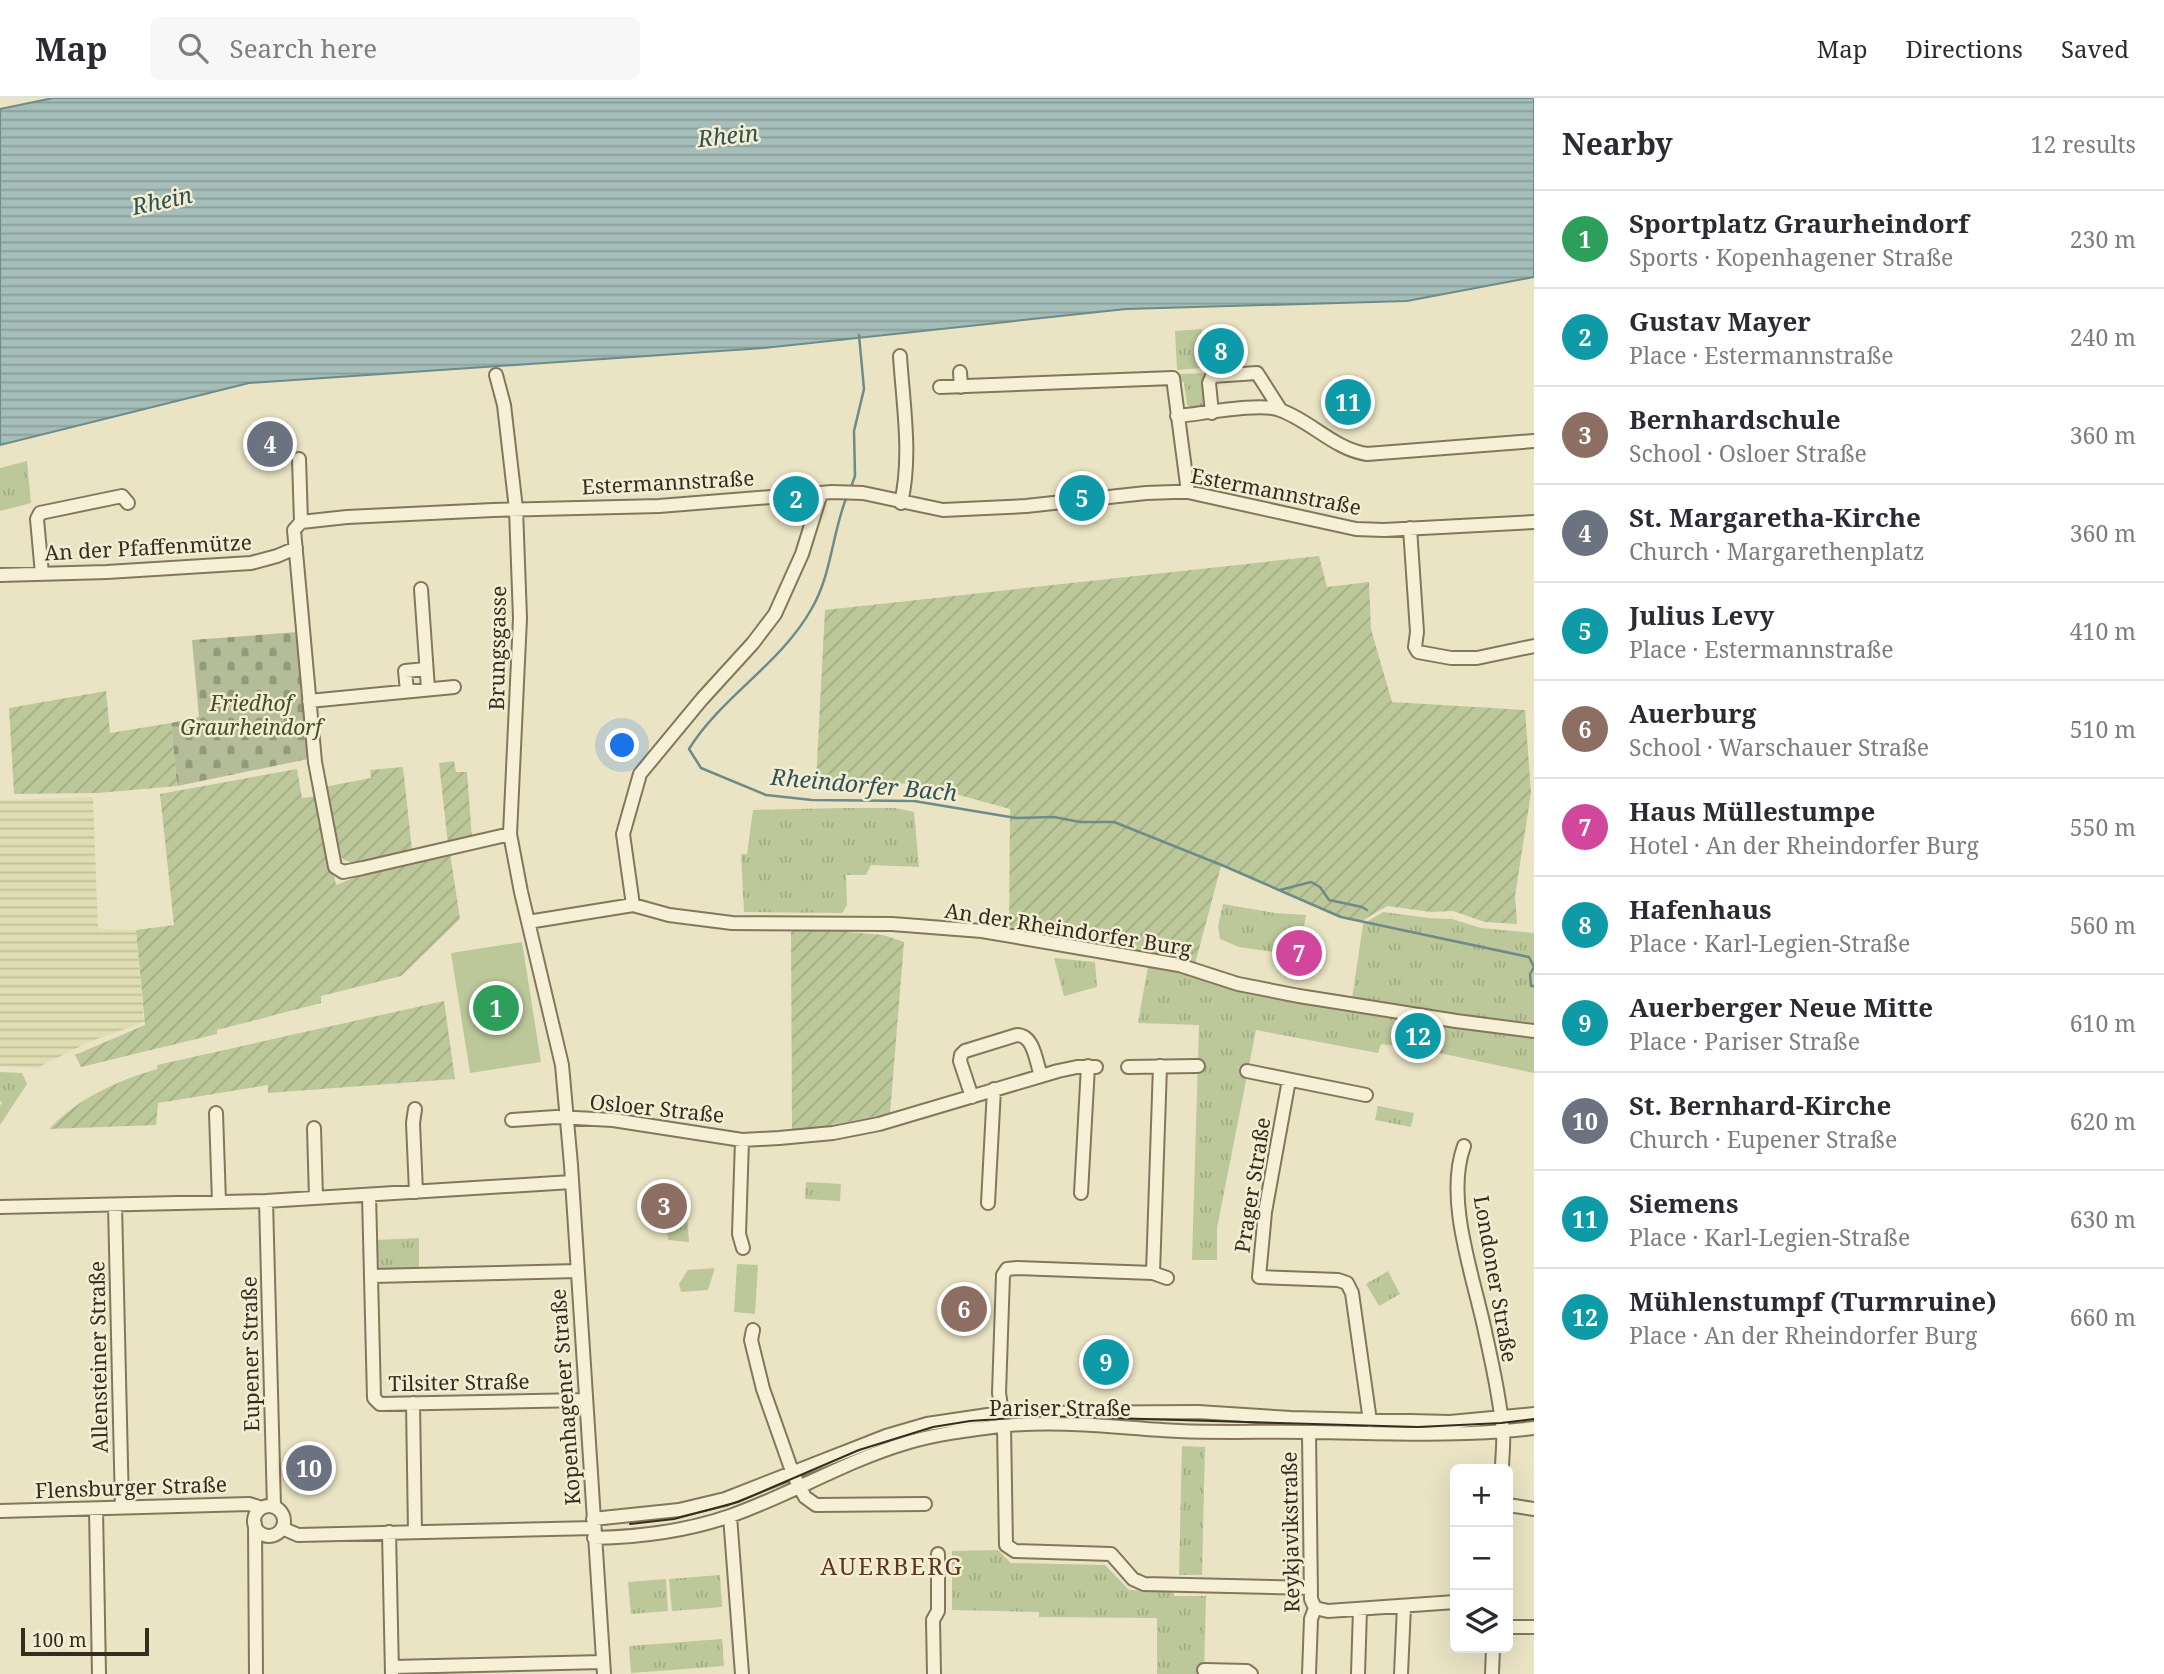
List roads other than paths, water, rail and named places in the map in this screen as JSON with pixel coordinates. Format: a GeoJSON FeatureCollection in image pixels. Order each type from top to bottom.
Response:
{"type":"FeatureCollection","features":[{"type":"Feature","properties":{"kind":"street"},"geometry":{"type":"LineString","coordinates":[[900,356],[906,456],[906,478],[901,503]]}},
{"type":"Feature","properties":{"kind":"street"},"geometry":{"type":"LineString","coordinates":[[960,372],[961,387]]}},
{"type":"Feature","properties":{"kind":"street"},"geometry":{"type":"LineString","coordinates":[[1212,413],[1210,379],[1214,375],[1243,373],[1256,373],[1280,409]]}},
{"type":"Feature","properties":{"kind":"street","name":"Brungsgasse"},"geometry":{"type":"LineString","coordinates":[[496,375],[504,405],[516,509],[520,649],[510,834],[528,922]]}},
{"type":"Feature","properties":{"kind":"street"},"geometry":{"type":"LineString","coordinates":[[940,387],[1173,378],[1188,492]]}},
{"type":"Feature","properties":{"kind":"street"},"geometry":{"type":"LineString","coordinates":[[1177,416],[1264,407],[1280,409],[1342,446],[1367,454],[1534,441]]}},
{"type":"Feature","properties":{"kind":"street"},"geometry":{"type":"LineString","coordinates":[[299,458],[301,522],[295,530],[309,701],[315,762],[335,867],[343,872],[510,834]]}},
{"type":"Feature","properties":{"kind":"street","name":"Estermannstraße"},"geometry":{"type":"LineString","coordinates":[[301,522],[347,517],[516,509],[659,506],[838,492],[857,493],[943,510],[1188,492],[1356,528],[1534,522]]}},
{"type":"Feature","properties":{"kind":"street"},"geometry":{"type":"LineString","coordinates":[[634,905],[623,834],[640,774],[775,614],[802,554],[821,493]]}},
{"type":"Feature","properties":{"kind":"street"},"geometry":{"type":"LineString","coordinates":[[41,574],[37,519],[40,513],[122,496],[128,503]]}},
{"type":"Feature","properties":{"kind":"street"},"geometry":{"type":"LineString","coordinates":[[1534,522],[1534,528]]}},
{"type":"Feature","properties":{"kind":"street"},"geometry":{"type":"LineString","coordinates":[[1410,528],[1417,632],[1415,647],[1418,652],[1451,658],[1477,658],[1534,646]]}},
{"type":"Feature","properties":{"kind":"street","name":"An der Pfaffenmütze"},"geometry":{"type":"LineString","coordinates":[[0,575],[107,572],[251,563],[296,548]]}},
{"type":"Feature","properties":{"kind":"street"},"geometry":{"type":"LineString","coordinates":[[421,589],[429,690]]}},
{"type":"Feature","properties":{"kind":"street"},"geometry":{"type":"LineString","coordinates":[[407,691],[405,671],[426,668]]}},
{"type":"Feature","properties":{"kind":"street"},"geometry":{"type":"LineString","coordinates":[[309,701],[454,687]]}},
{"type":"Feature","properties":{"kind":"street","name":"An der Rheindorfer Burg"},"geometry":{"type":"LineString","coordinates":[[528,922],[634,905],[646,906],[669,915],[733,923],[892,924],[982,931],[1178,965],[1238,985],[1307,998],[1534,1031]]}},
{"type":"Feature","properties":{"kind":"street","name":"Kopenhagener Straße"},"geometry":{"type":"LineString","coordinates":[[528,922],[562,1065],[603,1668]]}},
{"type":"Feature","properties":{"kind":"street"},"geometry":{"type":"LineString","coordinates":[[972,1097],[960,1060],[961,1055],[965,1051],[1017,1034],[1024,1035],[1029,1040],[1041,1076]]}},
{"type":"Feature","properties":{"kind":"street"},"geometry":{"type":"LineString","coordinates":[[1153,1273],[1160,1066]]}},
{"type":"Feature","properties":{"kind":"street"},"geometry":{"type":"LineString","coordinates":[[1128,1067],[1198,1066]]}},
{"type":"Feature","properties":{"kind":"street","name":"Osloer Straße"},"geometry":{"type":"LineString","coordinates":[[567,1118],[642,1123],[742,1140],[833,1133],[879,1124],[1068,1069],[1092,1067],[1081,1193]]}},
{"type":"Feature","properties":{"kind":"street"},"geometry":{"type":"LineString","coordinates":[[1247,1071],[1366,1095]]}},
{"type":"Feature","properties":{"kind":"street","name":"Prager Straße"},"geometry":{"type":"LineString","coordinates":[[1289,1080],[1265,1212],[1259,1277],[1338,1280],[1348,1283],[1352,1293],[1370,1421]]}},
{"type":"Feature","properties":{"kind":"street"},"geometry":{"type":"LineString","coordinates":[[988,1203],[994,1089]]}},
{"type":"Feature","properties":{"kind":"street"},"geometry":{"type":"LineString","coordinates":[[415,1109],[413,1123],[416,1192]]}},
{"type":"Feature","properties":{"kind":"street"},"geometry":{"type":"LineString","coordinates":[[216,1113],[219,1202]]}},
{"type":"Feature","properties":{"kind":"street"},"geometry":{"type":"LineString","coordinates":[[512,1120],[567,1118]]}},
{"type":"Feature","properties":{"kind":"street"},"geometry":{"type":"LineString","coordinates":[[314,1128],[316,1198]]}},
{"type":"Feature","properties":{"kind":"street","name":"Osloer Straße"},"geometry":{"type":"LineString","coordinates":[[742,1140],[739,1234],[743,1248]]}},
{"type":"Feature","properties":{"kind":"street","name":"Londoner Straße"},"geometry":{"type":"LineString","coordinates":[[1465,1146],[1458,1164],[1461,1219],[1502,1425],[1502,1464]]}},
{"type":"Feature","properties":{"kind":"street"},"geometry":{"type":"LineString","coordinates":[[0,1207],[266,1201],[572,1182]]}},
{"type":"Feature","properties":{"kind":"street","name":"Tilsiter Straße"},"geometry":{"type":"LineString","coordinates":[[369,1195],[374,1398],[380,1404],[585,1400]]}},
{"type":"Feature","properties":{"kind":"street","name":"Eupener Straße"},"geometry":{"type":"LineString","coordinates":[[266,1201],[268,1507]]}},
{"type":"Feature","properties":{"kind":"street","name":"Allensteiner Straße"},"geometry":{"type":"LineString","coordinates":[[114,1205],[122,1507]]}},
{"type":"Feature","properties":{"kind":"street"},"geometry":{"type":"LineString","coordinates":[[1167,1278],[1153,1273],[1017,1268],[1005,1272],[1000,1355],[1006,1545],[1016,1551],[1111,1554],[1140,1583],[1311,1588]]}},
{"type":"Feature","properties":{"kind":"street"},"geometry":{"type":"LineString","coordinates":[[372,1276],[577,1271]]}},
{"type":"Feature","properties":{"kind":"street"},"geometry":{"type":"LineString","coordinates":[[753,1330],[751,1340],[763,1389],[796,1480],[805,1497],[816,1505],[925,1504]]}},
{"type":"Feature","properties":{"kind":"street"},"geometry":{"type":"LineString","coordinates":[[413,1403],[415,1532]]}},
{"type":"Feature","properties":{"kind":"street","name":"Pariser Straße"},"geometry":{"type":"LineString","coordinates":[[594,1529],[796,1480],[904,1443],[1003,1419],[1198,1412],[1534,1428]]}},
{"type":"Feature","properties":{"kind":"street","name":"Pariser Straße"},"geometry":{"type":"LineString","coordinates":[[1003,1419],[1062,1425],[1242,1433],[1420,1434],[1502,1425],[1534,1415]]}},
{"type":"Feature","properties":{"kind":"street","name":"Reykjavikstraße"},"geometry":{"type":"LineString","coordinates":[[1309,1432],[1311,1599],[1315,1608],[1311,1619],[1310,1674]]}},
{"type":"Feature","properties":{"kind":"street","name":"Pariser Straße"},"geometry":{"type":"LineString","coordinates":[[594,1529],[666,1532],[730,1516],[796,1480]]}},
{"type":"Feature","properties":{"kind":"street","name":"Flensburger Straße"},"geometry":{"type":"LineString","coordinates":[[0,1511],[249,1504],[268,1507]]}},
{"type":"Feature","properties":{"kind":"street"},"geometry":{"type":"LineString","coordinates":[[1513,1506],[1534,1509]]}},
{"type":"Feature","properties":{"kind":"street"},"geometry":{"type":"LineString","coordinates":[[255,1524],[258,1531],[271,1536],[282,1528],[284,1520],[282,1513],[268,1507],[257,1512],[255,1524],[256,1674]]}},
{"type":"Feature","properties":{"kind":"street"},"geometry":{"type":"LineString","coordinates":[[96,1508],[99,1674]]}},
{"type":"Feature","properties":{"kind":"street"},"geometry":{"type":"LineString","coordinates":[[730,1516],[742,1674]]}},
{"type":"Feature","properties":{"kind":"street"},"geometry":{"type":"LineString","coordinates":[[282,1528],[298,1535],[594,1529]]}},
{"type":"Feature","properties":{"kind":"street"},"geometry":{"type":"LineString","coordinates":[[389,1532],[392,1670],[603,1668]]}},
{"type":"Feature","properties":{"kind":"street"},"geometry":{"type":"LineString","coordinates":[[934,1674],[933,1620],[939,1611],[938,1554]]}},
{"type":"Feature","properties":{"kind":"street"},"geometry":{"type":"LineString","coordinates":[[1315,1608],[1328,1611],[1450,1602]]}},
{"type":"Feature","properties":{"kind":"street"},"geometry":{"type":"LineString","coordinates":[[1401,1674],[1405,1606]]}},
{"type":"Feature","properties":{"kind":"street"},"geometry":{"type":"LineString","coordinates":[[1358,1674],[1360,1609]]}},
{"type":"Feature","properties":{"kind":"street"},"geometry":{"type":"LineString","coordinates":[[1513,1627],[1534,1627]]}},
{"type":"Feature","properties":{"kind":"street"},"geometry":{"type":"LineString","coordinates":[[1492,1674],[1493,1653]]}},
{"type":"Feature","properties":{"kind":"street"},"geometry":{"type":"LineString","coordinates":[[1204,1670],[1247,1671],[1251,1674]]}},
{"type":"Feature","properties":{"kind":"water","name":"Rhein"},"geometry":{"type":"Polygon","coordinates":[[[53,98],[1534,98],[1534,277],[1407,301],[1126,309],[764,348],[249,383],[0,445],[0,109],[53,98]]]}},
{"type":"Feature","properties":{"kind":"waterway","name":"Rheindorfer Bach"},"geometry":{"type":"LineString","coordinates":[[851,487],[855,476],[854,431],[864,389],[859,335]]}},
{"type":"Feature","properties":{"kind":"waterway","name":"Rheindorfer Bach"},"geometry":{"type":"LineString","coordinates":[[847,496],[819,595],[799,628],[784,646],[718,712],[689,749],[701,768],[766,795],[812,800],[914,801],[1016,818],[1054,817],[1080,822],[1114,822],[1341,917],[1529,957],[1534,967],[1530,974],[1531,986],[1534,986]]}},
{"type":"Feature","properties":{"kind":"waterway"},"geometry":{"type":"LineString","coordinates":[[1280,890],[1311,882],[1320,887],[1329,900],[1367,910]]}},
{"type":"Feature","properties":{"kind":"tram line"},"geometry":{"type":"LineString","coordinates":[[630,1524],[674,1519],[738,1502],[859,1450],[933,1427],[970,1421],[1043,1416],[1418,1427],[1534,1419]]}},
{"type":"Feature","properties":{"kind":"place","name":"Hafenhaus"},"geometry":{"type":"Point","coordinates":[1221,351]}},
{"type":"Feature","properties":{"kind":"place","name":"Siemens"},"geometry":{"type":"Point","coordinates":[1348,402]}},
{"type":"Feature","properties":{"kind":"place","name":"St. Margaretha-Kirche"},"geometry":{"type":"Point","coordinates":[270,444]}},
{"type":"Feature","properties":{"kind":"place","name":"Julius Levy"},"geometry":{"type":"Point","coordinates":[1082,498]}},
{"type":"Feature","properties":{"kind":"place","name":"Gustav Mayer"},"geometry":{"type":"Point","coordinates":[796,499]}},
{"type":"Feature","properties":{"kind":"place","name":"Haus Müllestumpe"},"geometry":{"type":"Point","coordinates":[1299,953]}},
{"type":"Feature","properties":{"kind":"place","name":"Sportplatz Graurheindorf"},"geometry":{"type":"Point","coordinates":[496,1008]}},
{"type":"Feature","properties":{"kind":"place","name":"Mühlenstumpf (Turmruine)"},"geometry":{"type":"Point","coordinates":[1418,1036]}},
{"type":"Feature","properties":{"kind":"place","name":"Bernhardschule"},"geometry":{"type":"Point","coordinates":[664,1206]}},
{"type":"Feature","properties":{"kind":"place","name":"Auerburg"},"geometry":{"type":"Point","coordinates":[964,1309]}},
{"type":"Feature","properties":{"kind":"place","name":"Auerberger Neue Mitte"},"geometry":{"type":"Point","coordinates":[1106,1362]}},
{"type":"Feature","properties":{"kind":"place","name":"St. Bernhard-Kirche"},"geometry":{"type":"Point","coordinates":[309,1468]}},
{"type":"Feature","properties":{"kind":"district","name":"AUERBERG"},"geometry":{"type":"Point","coordinates":[892,1567]}},
{"type":"Feature","properties":{"kind":"park label","name":"Friedhof Graurheindorf"},"geometry":{"type":"Point","coordinates":[251,716]}}]}
